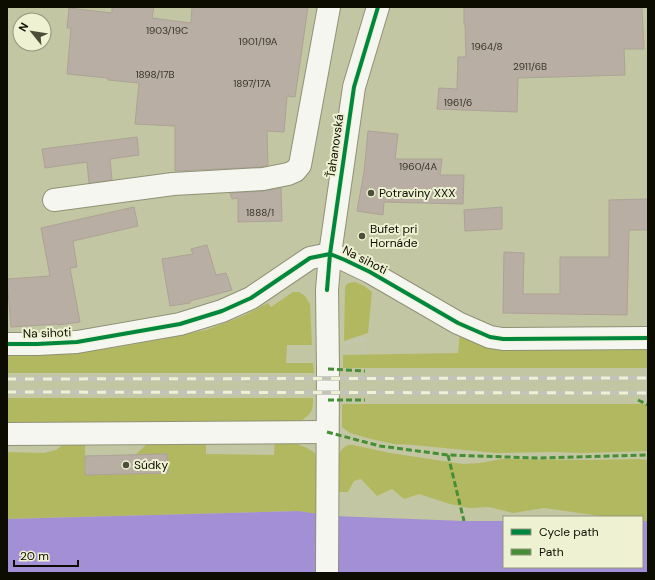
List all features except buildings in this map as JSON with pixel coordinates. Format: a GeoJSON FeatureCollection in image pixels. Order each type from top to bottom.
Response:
{"type":"FeatureCollection","features":[{"type":"Feature","properties":{"kind":"street"},"geometry":{"type":"LineString","coordinates":[[54,200],[173,184],[263,179],[288,174],[295,171],[300,165],[329,7]]}},
{"type":"Feature","properties":{"kind":"street","name":"Ťahanovská"},"geometry":{"type":"LineString","coordinates":[[327,573],[327,290],[330,254],[354,87],[378,7]]}},
{"type":"Feature","properties":{"kind":"street","name":"Na sihoti"},"geometry":{"type":"LineString","coordinates":[[7,344],[77,342],[180,324],[222,311],[251,298],[310,258],[330,254],[370,272],[458,323],[490,337],[503,339],[648,338]]}},
{"type":"Feature","properties":{"kind":"street"},"geometry":{"type":"LineString","coordinates":[[7,434],[327,432]]}},
{"type":"Feature","properties":{"kind":"path"},"geometry":{"type":"LineString","coordinates":[[346,344],[364,338],[363,354]]}},
{"type":"Feature","properties":{"kind":"green space"},"geometry":{"type":"Polygon","coordinates":[[[355,282],[372,292],[368,333],[344,341],[345,288],[347,284],[355,282]]]}},
{"type":"Feature","properties":{"kind":"green space"},"geometry":{"type":"Polygon","coordinates":[[[293,292],[299,292],[305,296],[310,304],[312,345],[287,345],[286,363],[313,363],[314,373],[7,373],[7,353],[90,351],[125,346],[206,330],[243,316],[268,303],[271,307],[293,292]]]}},
{"type":"Feature","properties":{"kind":"green space"},"geometry":{"type":"Polygon","coordinates":[[[460,333],[648,347],[648,368],[343,368],[343,355],[458,353],[460,333]]]}},
{"type":"Feature","properties":{"kind":"green space"},"geometry":{"type":"Polygon","coordinates":[[[7,398],[313,398],[313,407],[311,412],[300,422],[7,426],[7,398]]]}},
{"type":"Feature","properties":{"kind":"green space"},"geometry":{"type":"Polygon","coordinates":[[[342,404],[648,404],[648,451],[496,453],[394,444],[350,433],[342,427],[342,404]]]}},
{"type":"Feature","properties":{"kind":"green space"},"geometry":{"type":"Polygon","coordinates":[[[206,438],[206,454],[274,455],[275,439],[306,447],[311,450],[315,453],[317,464],[317,514],[298,511],[7,519],[7,452],[44,453],[56,450],[64,444],[85,444],[85,475],[168,473],[167,454],[135,455],[146,445],[162,440],[206,438]]]}},
{"type":"Feature","properties":{"kind":"green space"},"geometry":{"type":"Polygon","coordinates":[[[353,445],[390,453],[463,464],[502,459],[648,460],[648,521],[643,521],[643,516],[601,516],[544,508],[513,513],[489,507],[469,508],[450,504],[419,494],[404,499],[392,489],[377,496],[361,479],[354,481],[348,492],[337,492],[338,457],[344,447],[353,445]]]}},
{"type":"Feature","properties":{"kind":"shaded area"},"geometry":{"type":"Polygon","coordinates":[[[298,511],[333,516],[503,521],[503,568],[643,568],[643,521],[648,521],[648,573],[7,573],[7,519],[298,511]]]}},
{"type":"Feature","properties":{"kind":"railway"},"geometry":{"type":"LineString","coordinates":[[7,379],[648,378]]}},
{"type":"Feature","properties":{"kind":"railway"},"geometry":{"type":"LineString","coordinates":[[7,392],[648,393]]}},
{"type":"Feature","properties":{"kind":"marked path"},"geometry":{"type":"LineString","coordinates":[[328,369],[365,371]]}},
{"type":"Feature","properties":{"kind":"marked path"},"geometry":{"type":"LineString","coordinates":[[328,400],[365,400]]}},
{"type":"Feature","properties":{"kind":"marked path"},"geometry":{"type":"LineString","coordinates":[[638,400],[648,405]]}},
{"type":"Feature","properties":{"kind":"marked path"},"geometry":{"type":"LineString","coordinates":[[327,432],[380,446],[448,455],[538,458],[648,455]]}},
{"type":"Feature","properties":{"kind":"marked path"},"geometry":{"type":"LineString","coordinates":[[448,455],[464,521]]}},
{"type":"Feature","properties":{"kind":"cycle path"},"geometry":{"type":"LineString","coordinates":[[327,290],[330,254],[354,87],[378,7]]}},
{"type":"Feature","properties":{"kind":"cycle path"},"geometry":{"type":"LineString","coordinates":[[7,344],[77,342],[180,324],[222,311],[251,298],[310,258],[330,254],[370,272],[458,323],[490,337],[503,339],[648,338]]}},
{"type":"Feature","properties":{"kind":"place","name":"Potraviny XXX"},"geometry":{"type":"Point","coordinates":[371,193]}},
{"type":"Feature","properties":{"kind":"place","name":"Bufet pri Hornáde"},"geometry":{"type":"Point","coordinates":[362,236]}},
{"type":"Feature","properties":{"kind":"place","name":"Súdky"},"geometry":{"type":"Point","coordinates":[126,465]}}]}
